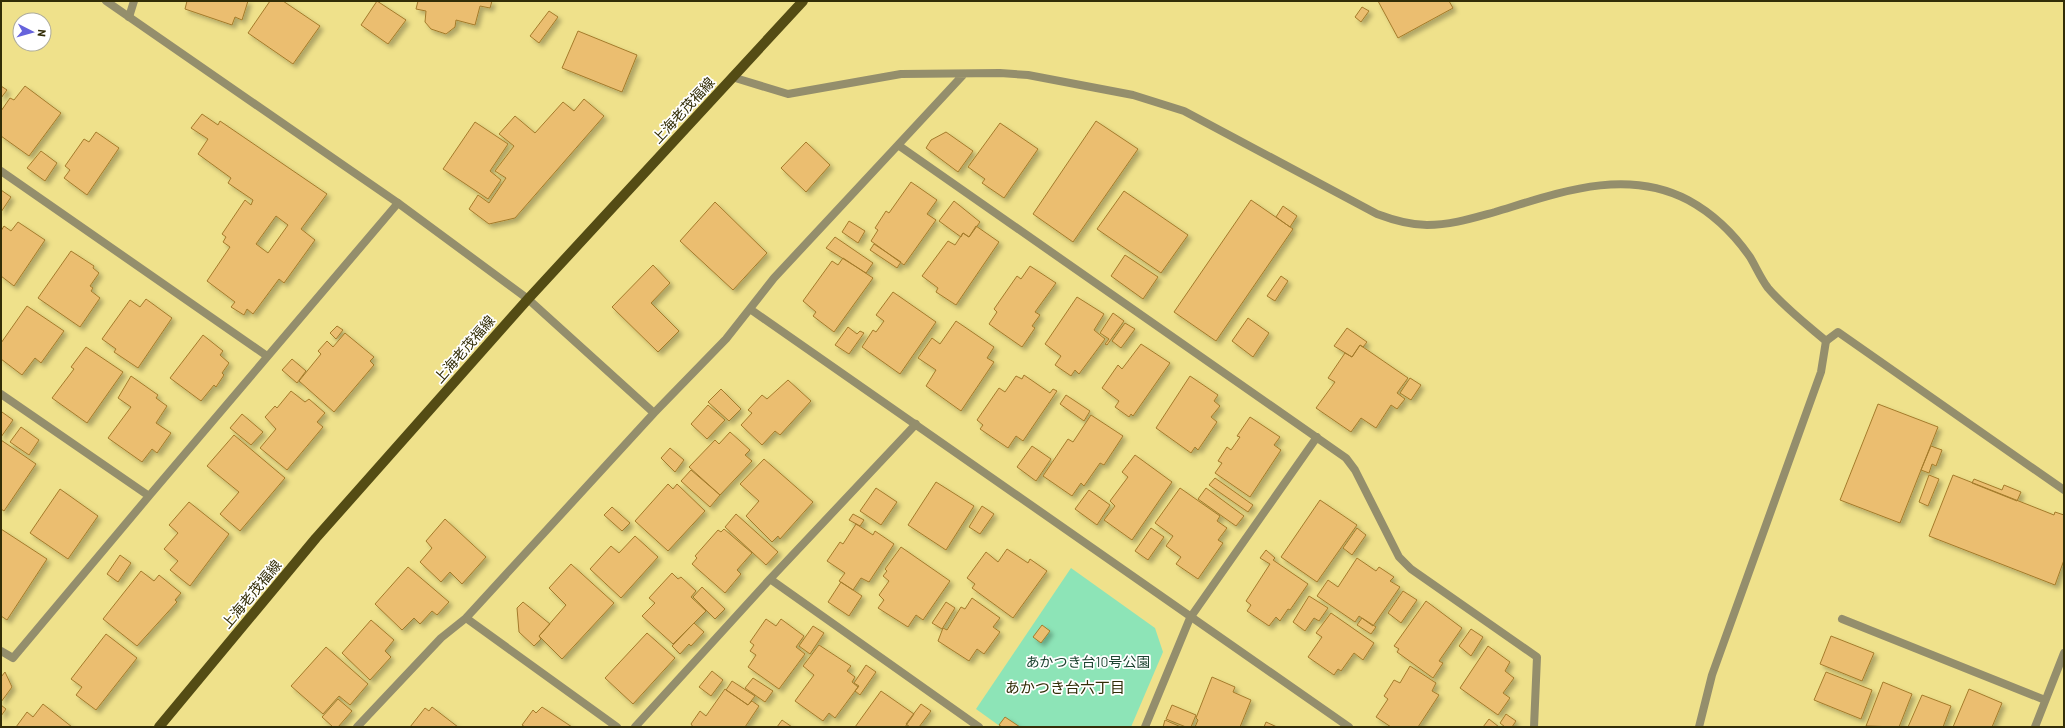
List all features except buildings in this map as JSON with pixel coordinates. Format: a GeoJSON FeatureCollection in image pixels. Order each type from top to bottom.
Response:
{"type":"FeatureCollection","features":[{"type":"Feature","properties":{"kind":"main road","name":"上海老茂福線"},"geometry":{"type":"LineString","coordinates":[[159,727],[316,538],[528,298],[802,1]]}},
{"type":"Feature","properties":{"kind":"street"},"geometry":{"type":"LineString","coordinates":[[106,1],[398,203],[528,298],[654,413]]}},
{"type":"Feature","properties":{"kind":"street"},"geometry":{"type":"LineString","coordinates":[[129,17],[134,1]]}},
{"type":"Feature","properties":{"kind":"street"},"geometry":{"type":"LineString","coordinates":[[732,78],[788,94],[901,74],[1028,76],[1132,95],[1184,112],[1377,214],[1398,222],[1427,225],[1459,222],[1566,191],[1614,183],[1649,187],[1669,192],[1689,201],[1714,218],[1733,236],[1750,257],[1767,286],[1782,304],[1826,341]]}},
{"type":"Feature","properties":{"kind":"street"},"geometry":{"type":"LineString","coordinates":[[357,727],[441,638],[466,618],[654,413],[726,339],[774,278],[964,74]]}},
{"type":"Feature","properties":{"kind":"street"},"geometry":{"type":"LineString","coordinates":[[898,145],[1346,458],[1355,470],[1399,556],[1407,565],[1537,657],[1534,727]]}},
{"type":"Feature","properties":{"kind":"street"},"geometry":{"type":"LineString","coordinates":[[1,171],[267,356]]}},
{"type":"Feature","properties":{"kind":"street"},"geometry":{"type":"LineString","coordinates":[[1,651],[13,658],[398,203]]}},
{"type":"Feature","properties":{"kind":"street"},"geometry":{"type":"LineString","coordinates":[[750,309],[916,424],[1344,726]]}},
{"type":"Feature","properties":{"kind":"street"},"geometry":{"type":"LineString","coordinates":[[1699,727],[1712,675],[1821,372],[1826,341],[1838,332],[2064,490]]}},
{"type":"Feature","properties":{"kind":"street"},"geometry":{"type":"LineString","coordinates":[[1,394],[149,496]]}},
{"type":"Feature","properties":{"kind":"street"},"geometry":{"type":"LineString","coordinates":[[635,727],[770,579],[916,424]]}},
{"type":"Feature","properties":{"kind":"street"},"geometry":{"type":"LineString","coordinates":[[1145,727],[1190,618],[1317,437]]}},
{"type":"Feature","properties":{"kind":"street"},"geometry":{"type":"LineString","coordinates":[[770,579],[979,727]]}},
{"type":"Feature","properties":{"kind":"street"},"geometry":{"type":"LineString","coordinates":[[466,618],[617,727]]}},
{"type":"Feature","properties":{"kind":"street"},"geometry":{"type":"LineString","coordinates":[[1842,618],[2045,700]]}},
{"type":"Feature","properties":{"kind":"street"},"geometry":{"type":"LineString","coordinates":[[2035,727],[2064,653]]}},
{"type":"Feature","properties":{"kind":"green space","name":"あかつき台10号公園"},"geometry":{"type":"Polygon","coordinates":[[[1071,568],[1155,628],[1163,652],[1131,727],[1001,727],[976,709],[1071,568]]]}},
{"type":"Feature","properties":{"kind":"district","name":"あかつき台六丁目"},"geometry":{"type":"Point","coordinates":[1065,687]}}]}
